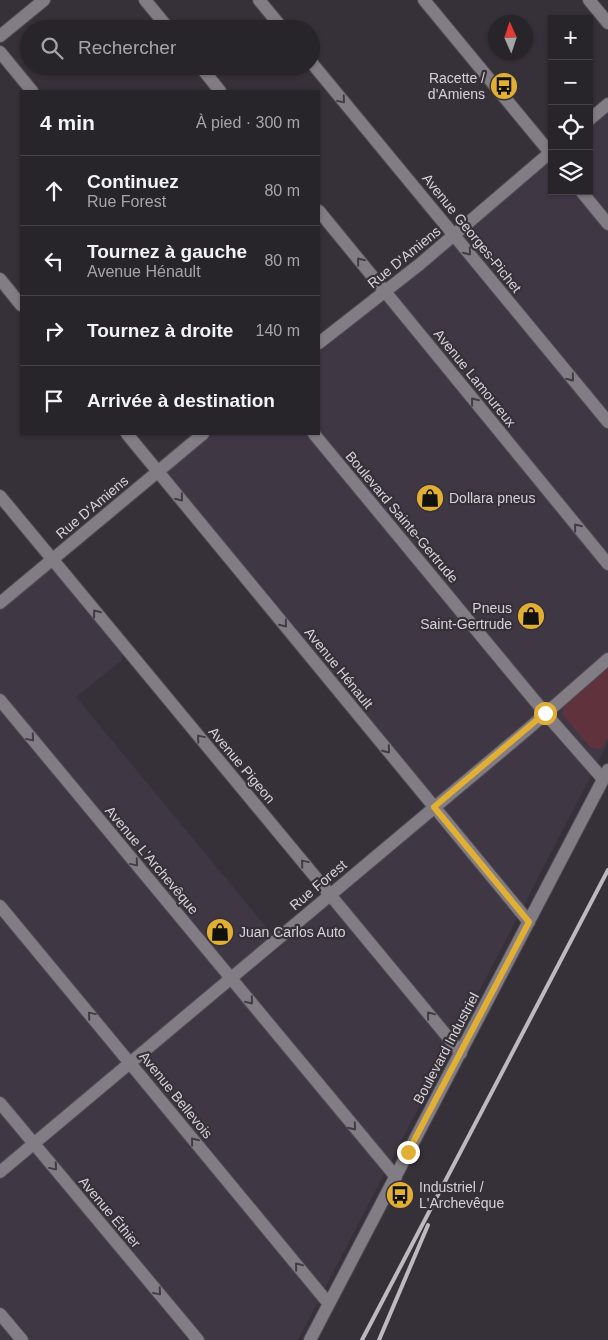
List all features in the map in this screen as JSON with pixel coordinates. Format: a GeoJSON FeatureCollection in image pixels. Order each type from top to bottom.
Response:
{"type":"FeatureCollection","features":[{"type":"Feature","properties":{"kind":"street"},"geometry":{"type":"LineString","coordinates":[[0,36],[44,0]]}},
{"type":"Feature","properties":{"kind":"street"},"geometry":{"type":"LineString","coordinates":[[145,0],[162,20]]}},
{"type":"Feature","properties":{"kind":"street"},"geometry":{"type":"LineString","coordinates":[[259,0],[276,20]]}},
{"type":"Feature","properties":{"kind":"street"},"geometry":{"type":"LineString","coordinates":[[424,0],[549,150]]}},
{"type":"Feature","properties":{"kind":"street"},"geometry":{"type":"LineString","coordinates":[[589,0],[608,23]]}},
{"type":"Feature","properties":{"kind":"street"},"geometry":{"type":"LineString","coordinates":[[0,52],[31,90]]}},
{"type":"Feature","properties":{"kind":"street","name":"Avenue Georges-Pichet"},"geometry":{"type":"LineString","coordinates":[[320,73],[608,422]]}},
{"type":"Feature","properties":{"kind":"street"},"geometry":{"type":"LineString","coordinates":[[207,75],[219,90]]}},
{"type":"Feature","properties":{"kind":"street"},"geometry":{"type":"LineString","coordinates":[[593,117],[608,104]]}},
{"type":"Feature","properties":{"kind":"street","name":"Rue D'Amiens"},"geometry":{"type":"LineString","coordinates":[[320,342],[386,292],[548,156]]}},
{"type":"Feature","properties":{"kind":"street"},"geometry":{"type":"LineString","coordinates":[[584,195],[608,224]]}},
{"type":"Feature","properties":{"kind":"street","name":"Avenue Lamoureux"},"geometry":{"type":"LineString","coordinates":[[320,212],[608,564]]}},
{"type":"Feature","properties":{"kind":"street"},"geometry":{"type":"LineString","coordinates":[[0,279],[20,304]]}},
{"type":"Feature","properties":{"kind":"street","name":"Avenue Hénault"},"geometry":{"type":"LineString","coordinates":[[128,435],[529,922]]}},
{"type":"Feature","properties":{"kind":"street","name":"Rue D'Amiens"},"geometry":{"type":"LineString","coordinates":[[0,603],[202,435]]}},
{"type":"Feature","properties":{"kind":"street","name":"Boulevard Sainte-Gertrude"},"geometry":{"type":"LineString","coordinates":[[315,435],[545,713],[606,775]]}},
{"type":"Feature","properties":{"kind":"street","name":"Avenue Pigeon"},"geometry":{"type":"LineString","coordinates":[[0,496],[461,1053]]}},
{"type":"Feature","properties":{"kind":"street","name":"Rue Forest"},"geometry":{"type":"LineString","coordinates":[[0,1172],[608,659]]}},
{"type":"Feature","properties":{"kind":"street","name":"Avenue L'Archevêque"},"geometry":{"type":"LineString","coordinates":[[0,700],[396,1177]]}},
{"type":"Feature","properties":{"kind":"street","name":"Boulevard Industriel"},"geometry":{"type":"LineString","coordinates":[[310,1340],[606,775]]}},
{"type":"Feature","properties":{"kind":"street","name":"Avenue Bellevois"},"geometry":{"type":"LineString","coordinates":[[0,906],[329,1304]]}},
{"type":"Feature","properties":{"kind":"street","name":"Avenue Éthier"},"geometry":{"type":"LineString","coordinates":[[0,1103],[198,1340]]}},
{"type":"Feature","properties":{"kind":"street"},"geometry":{"type":"LineString","coordinates":[[0,1314],[22,1340]]}},
{"type":"Feature","properties":{"kind":"shaded area"},"geometry":{"type":"Polygon","coordinates":[[[608,104],[608,743],[298,1340],[0,1340],[0,603],[52,560],[123,647],[122,660],[76,697],[276,939],[434,807],[157,470],[202,435],[320,435],[320,342],[548,154],[548,195],[593,195],[593,117],[608,104]]]}},
{"type":"Feature","properties":{"kind":"shaded area"},"geometry":{"type":"Polygon","coordinates":[[[608,669],[608,738],[602,748],[597,749],[590,747],[563,715],[563,709],[566,703],[608,669]]]}},
{"type":"Feature","properties":{"kind":"railway"},"geometry":{"type":"LineString","coordinates":[[362,1340],[608,870]]}},
{"type":"Feature","properties":{"kind":"railway"},"geometry":{"type":"LineString","coordinates":[[379,1340],[428,1225]]}},
{"type":"Feature","properties":{"kind":"place","name":"Racette / d'Amiens"},"geometry":{"type":"Point","coordinates":[504,86]}},
{"type":"Feature","properties":{"kind":"place","name":"Dollara pneus"},"geometry":{"type":"Point","coordinates":[430,498]}},
{"type":"Feature","properties":{"kind":"place","name":"Pneus Saint-Gertrude"},"geometry":{"type":"Point","coordinates":[531,616]}},
{"type":"Feature","properties":{"kind":"place","name":"Juan Carlos Auto"},"geometry":{"type":"Point","coordinates":[220,932]}},
{"type":"Feature","properties":{"kind":"place","name":"Industriel / L'Archevêque"},"geometry":{"type":"Point","coordinates":[400,1195]}},
{"type":"Feature","properties":{"kind":"route"},"geometry":{"type":"LineString","coordinates":[[408,1152],[529,922],[434,807],[545,713]]}}]}
